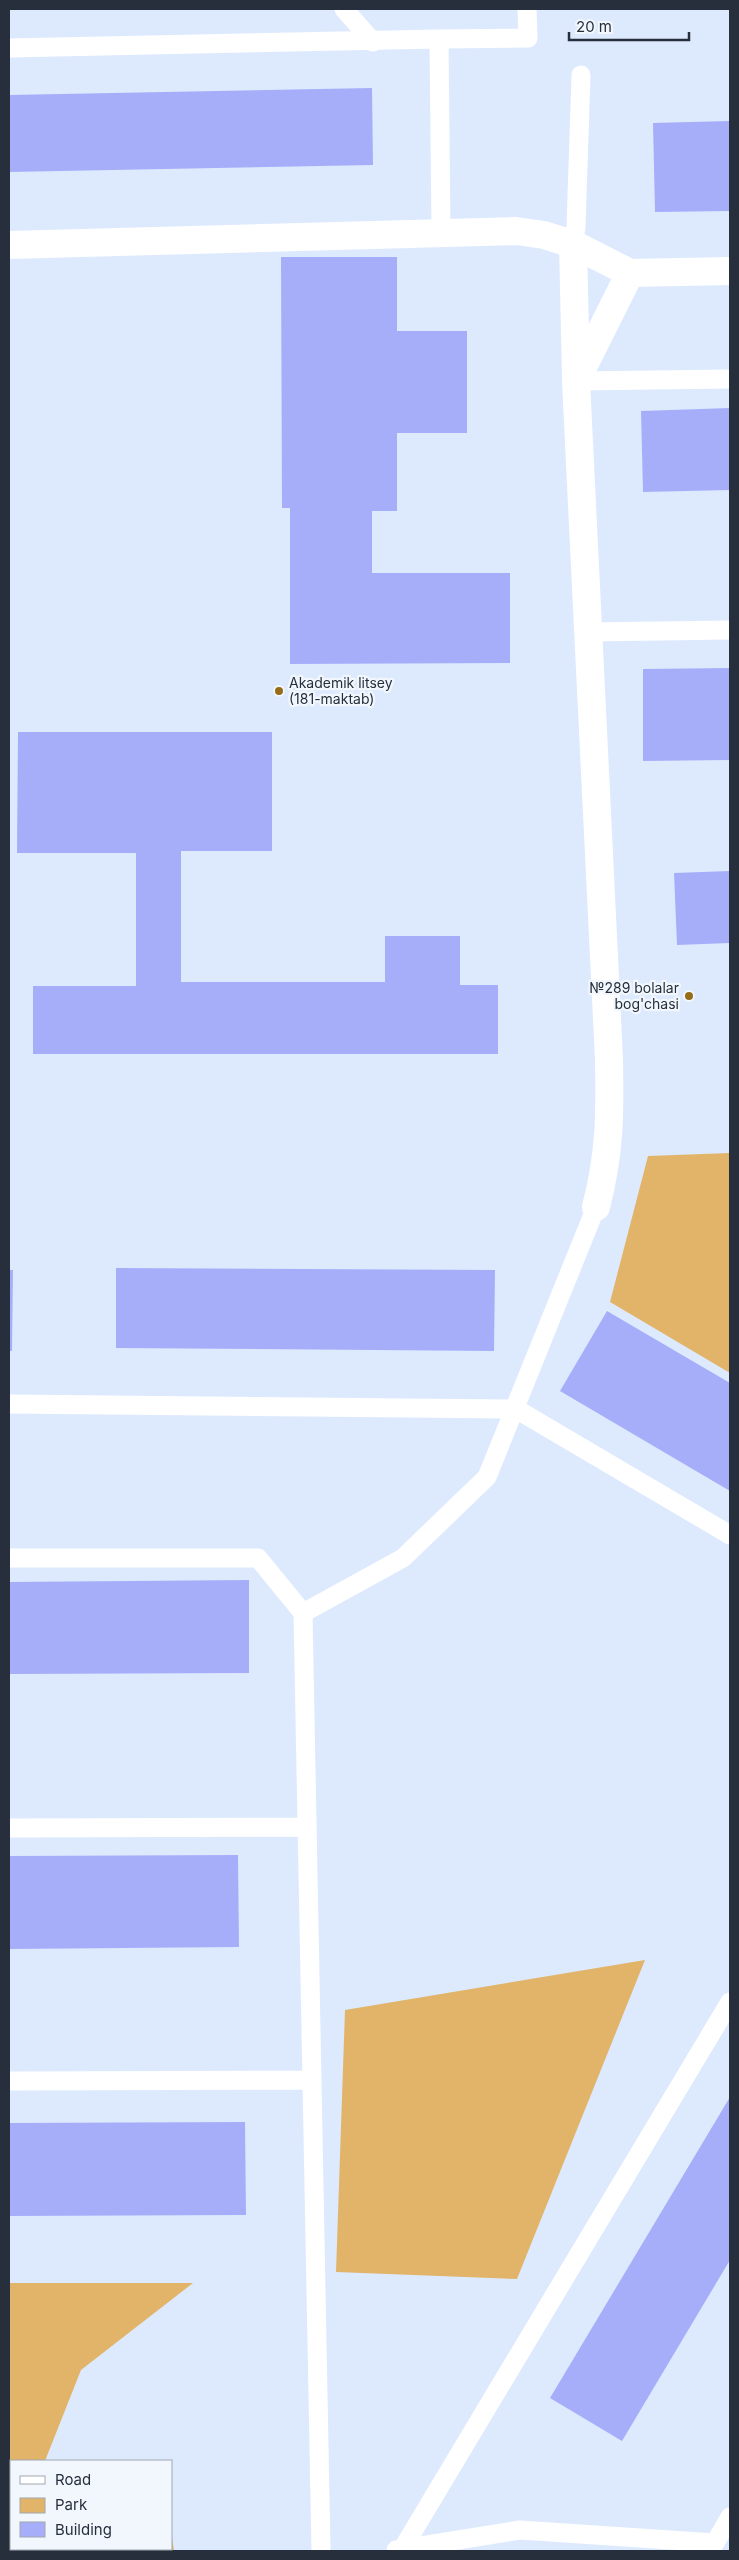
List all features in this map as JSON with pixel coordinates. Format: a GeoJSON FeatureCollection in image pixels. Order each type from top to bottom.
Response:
{"type":"FeatureCollection","features":[{"type":"Feature","properties":{"kind":"street"},"geometry":{"type":"LineString","coordinates":[[9,245],[516,231],[544,235],[574,235],[629,272],[730,270]]}},
{"type":"Feature","properties":{"kind":"street"},"geometry":{"type":"LineString","coordinates":[[574,235],[576,381],[611,1125],[605,1172],[596,1207]]}},
{"type":"Feature","properties":{"kind":"street"},"geometry":{"type":"LineString","coordinates":[[576,381],[629,272]]}},
{"type":"Feature","properties":{"kind":"lane"},"geometry":{"type":"LineString","coordinates":[[344,9],[373,42]]}},
{"type":"Feature","properties":{"kind":"lane"},"geometry":{"type":"LineString","coordinates":[[9,48],[528,38],[527,9]]}},
{"type":"Feature","properties":{"kind":"lane"},"geometry":{"type":"LineString","coordinates":[[439,39],[441,232]]}},
{"type":"Feature","properties":{"kind":"lane"},"geometry":{"type":"LineString","coordinates":[[574,235],[581,75]]}},
{"type":"Feature","properties":{"kind":"lane"},"geometry":{"type":"LineString","coordinates":[[576,381],[730,379]]}},
{"type":"Feature","properties":{"kind":"lane"},"geometry":{"type":"LineString","coordinates":[[588,632],[730,630]]}},
{"type":"Feature","properties":{"kind":"lane"},"geometry":{"type":"LineString","coordinates":[[303,1613],[404,1558],[487,1477],[596,1207]]}},
{"type":"Feature","properties":{"kind":"lane"},"geometry":{"type":"LineString","coordinates":[[9,1404],[516,1409],[730,1535]]}},
{"type":"Feature","properties":{"kind":"lane"},"geometry":{"type":"LineString","coordinates":[[9,1558],[258,1558],[303,1613],[321,2551]]}},
{"type":"Feature","properties":{"kind":"lane"},"geometry":{"type":"LineString","coordinates":[[9,1828],[307,1827]]}},
{"type":"Feature","properties":{"kind":"lane"},"geometry":{"type":"LineString","coordinates":[[398,2550],[730,2002]]}},
{"type":"Feature","properties":{"kind":"lane"},"geometry":{"type":"LineString","coordinates":[[9,2081],[312,2080]]}},
{"type":"Feature","properties":{"kind":"lane"},"geometry":{"type":"LineString","coordinates":[[398,2550],[520,2530],[715,2543],[730,2517]]}},
{"type":"Feature","properties":{"kind":"green space"},"geometry":{"type":"Polygon","coordinates":[[[730,1153],[730,1373],[610,1302],[648,1156],[730,1153]]]}},
{"type":"Feature","properties":{"kind":"green space"},"geometry":{"type":"Polygon","coordinates":[[[645,1960],[517,2279],[336,2272],[345,2010],[645,1960]]]}},
{"type":"Feature","properties":{"kind":"green space"},"geometry":{"type":"Polygon","coordinates":[[[9,2283],[193,2283],[81,2370],[45,2460],[10,2460],[10,2550],[172,2550],[172,2537],[174,2551],[9,2551],[9,2283]]]}},
{"type":"Feature","properties":{"kind":"building"},"geometry":{"type":"Polygon","coordinates":[[[372,88],[373,165],[9,172],[9,95],[372,88]]]}},
{"type":"Feature","properties":{"kind":"building"},"geometry":{"type":"Polygon","coordinates":[[[730,121],[730,211],[655,212],[653,123],[730,121]]]}},
{"type":"Feature","properties":{"kind":"building"},"geometry":{"type":"Polygon","coordinates":[[[281,257],[397,257],[397,331],[467,331],[467,433],[397,433],[397,511],[372,511],[372,573],[510,573],[510,663],[290,664],[290,508],[282,508],[281,257]]]}},
{"type":"Feature","properties":{"kind":"building"},"geometry":{"type":"Polygon","coordinates":[[[730,408],[730,490],[643,492],[641,411],[730,408]]]}},
{"type":"Feature","properties":{"kind":"building"},"geometry":{"type":"Polygon","coordinates":[[[730,668],[730,760],[643,761],[643,669],[730,668]]]}},
{"type":"Feature","properties":{"kind":"building"},"geometry":{"type":"Polygon","coordinates":[[[18,732],[272,732],[272,851],[181,851],[181,982],[385,982],[385,936],[460,936],[460,985],[498,985],[498,1054],[33,1054],[33,986],[136,986],[136,853],[17,853],[18,732]]]}},
{"type":"Feature","properties":{"kind":"building"},"geometry":{"type":"Polygon","coordinates":[[[730,871],[730,943],[677,945],[674,873],[730,871]]]}},
{"type":"Feature","properties":{"kind":"building"},"geometry":{"type":"Polygon","coordinates":[[[116,1268],[495,1270],[494,1351],[116,1348],[116,1268]]]}},
{"type":"Feature","properties":{"kind":"building"},"geometry":{"type":"Polygon","coordinates":[[[9,1270],[13,1270],[12,1351],[9,1351],[9,1270]]]}},
{"type":"Feature","properties":{"kind":"building"},"geometry":{"type":"Polygon","coordinates":[[[607,1311],[730,1383],[730,1491],[560,1391],[607,1311]]]}},
{"type":"Feature","properties":{"kind":"building"},"geometry":{"type":"Polygon","coordinates":[[[249,1580],[249,1673],[9,1674],[9,1582],[249,1580]]]}},
{"type":"Feature","properties":{"kind":"building"},"geometry":{"type":"Polygon","coordinates":[[[238,1855],[239,1947],[9,1949],[9,1856],[238,1855]]]}},
{"type":"Feature","properties":{"kind":"building"},"geometry":{"type":"Polygon","coordinates":[[[730,2097],[730,2260],[622,2441],[550,2398],[730,2097]]]}},
{"type":"Feature","properties":{"kind":"building"},"geometry":{"type":"Polygon","coordinates":[[[245,2122],[246,2215],[9,2216],[9,2123],[245,2122]]]}},
{"type":"Feature","properties":{"kind":"place","name":"Akademik litsey (181-maktab)"},"geometry":{"type":"Point","coordinates":[279,691]}},
{"type":"Feature","properties":{"kind":"place","name":"№289 bolalar bog'chasi"},"geometry":{"type":"Point","coordinates":[689,996]}}]}
